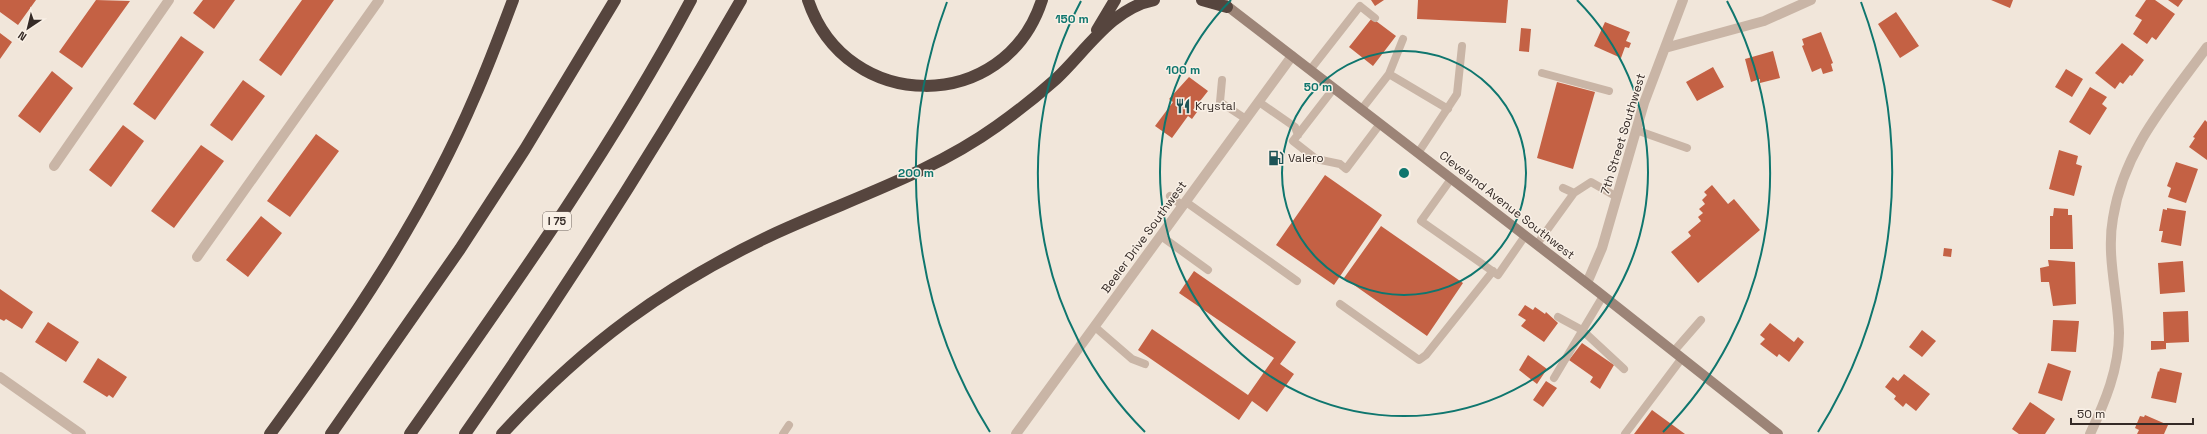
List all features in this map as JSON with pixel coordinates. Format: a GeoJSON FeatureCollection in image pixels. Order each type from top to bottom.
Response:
{"type":"FeatureCollection","features":[{"type":"Feature","properties":{"kind":"highway"},"geometry":{"type":"LineString","coordinates":[[270,434],[340,337],[375,282],[420,205],[475,97],[513,0]]}},
{"type":"Feature","properties":{"kind":"highway"},"geometry":{"type":"LineString","coordinates":[[330,434],[456,255],[499,189],[615,0]]}},
{"type":"Feature","properties":{"kind":"highway","name":"I 75"},"geometry":{"type":"LineString","coordinates":[[410,434],[551,232],[593,166],[691,0]]}},
{"type":"Feature","properties":{"kind":"highway"},"geometry":{"type":"LineString","coordinates":[[465,434],[560,296],[626,194],[686,96],[741,0]]}},
{"type":"Feature","properties":{"kind":"highway"},"geometry":{"type":"LineString","coordinates":[[808,0],[822,30],[834,47],[850,62],[869,74],[892,82],[915,86],[940,86],[965,81],[988,70],[1010,53],[1026,36],[1036,19],[1042,0]]}},
{"type":"Feature","properties":{"kind":"highway"},"geometry":{"type":"LineString","coordinates":[[1088,44],[1115,0]]}},
{"type":"Feature","properties":{"kind":"highway"},"geometry":{"type":"LineString","coordinates":[[502,434],[531,402],[579,356],[629,317],[667,291],[707,268],[776,233],[903,179],[967,146],[1024,107],[1056,79],[1088,44],[1121,16],[1133,8],[1154,0]]}},
{"type":"Feature","properties":{"kind":"highway"},"geometry":{"type":"LineString","coordinates":[[1202,0],[1223,3]]}},
{"type":"Feature","properties":{"kind":"main road","name":"Cleveland Avenue Southwest"},"geometry":{"type":"LineString","coordinates":[[1223,3],[1537,244],[1778,434]]}},
{"type":"Feature","properties":{"kind":"street"},"geometry":{"type":"LineString","coordinates":[[54,166],[169,0]]}},
{"type":"Feature","properties":{"kind":"street"},"geometry":{"type":"LineString","coordinates":[[197,257],[379,0]]}},
{"type":"Feature","properties":{"kind":"street","name":"7th Street Southwest"},"geometry":{"type":"LineString","coordinates":[[1586,283],[1602,248],[1644,103],[1683,0]]}},
{"type":"Feature","properties":{"kind":"street"},"geometry":{"type":"LineString","coordinates":[[1665,48],[1764,21],[1811,0]]}},
{"type":"Feature","properties":{"kind":"street"},"geometry":{"type":"LineString","coordinates":[[2090,434],[2106,400],[2115,367],[2119,334],[2111,258],[2112,219],[2122,178],[2140,139],[2207,47]]}},
{"type":"Feature","properties":{"kind":"street","name":"Beeler Drive Southwest"},"geometry":{"type":"LineString","coordinates":[[1016,434],[1292,56]]}},
{"type":"Feature","properties":{"kind":"street"},"geometry":{"type":"LineString","coordinates":[[0,378],[81,434]]}},
{"type":"Feature","properties":{"kind":"lane"},"geometry":{"type":"LineString","coordinates":[[1310,70],[1360,6],[1376,18]]}},
{"type":"Feature","properties":{"kind":"lane"},"geometry":{"type":"LineString","coordinates":[[1361,110],[1389,74],[1403,39]]}},
{"type":"Feature","properties":{"kind":"lane"},"geometry":{"type":"LineString","coordinates":[[1418,153],[1457,94],[1462,46]]}},
{"type":"Feature","properties":{"kind":"lane"},"geometry":{"type":"LineString","coordinates":[[1389,74],[1448,109]]}},
{"type":"Feature","properties":{"kind":"lane"},"geometry":{"type":"LineString","coordinates":[[1542,74],[1609,91]]}},
{"type":"Feature","properties":{"kind":"lane"},"geometry":{"type":"LineString","coordinates":[[1222,80],[1220,102],[1246,119]]}},
{"type":"Feature","properties":{"kind":"lane"},"geometry":{"type":"LineString","coordinates":[[1334,88],[1293,141],[1316,158],[1340,164],[1346,169],[1380,124]]}},
{"type":"Feature","properties":{"kind":"lane"},"geometry":{"type":"LineString","coordinates":[[1259,102],[1295,127],[1298,135]]}},
{"type":"Feature","properties":{"kind":"lane"},"geometry":{"type":"LineString","coordinates":[[1636,130],[1687,148]]}},
{"type":"Feature","properties":{"kind":"lane"},"geometry":{"type":"LineString","coordinates":[[1451,179],[1421,222],[1498,275],[1525,236]]}},
{"type":"Feature","properties":{"kind":"lane"},"geometry":{"type":"LineString","coordinates":[[1537,244],[1574,193],[1591,182],[1617,198]]}},
{"type":"Feature","properties":{"kind":"lane"},"geometry":{"type":"LineString","coordinates":[[1563,188],[1574,193]]}},
{"type":"Feature","properties":{"kind":"lane"},"geometry":{"type":"LineString","coordinates":[[1170,196],[1297,281]]}},
{"type":"Feature","properties":{"kind":"lane"},"geometry":{"type":"LineString","coordinates":[[1161,236],[1208,270]]}},
{"type":"Feature","properties":{"kind":"lane"},"geometry":{"type":"LineString","coordinates":[[1340,304],[1418,360],[1426,355],[1493,271]]}},
{"type":"Feature","properties":{"kind":"lane"},"geometry":{"type":"LineString","coordinates":[[1554,378],[1603,296]]}},
{"type":"Feature","properties":{"kind":"lane"},"geometry":{"type":"LineString","coordinates":[[1558,317],[1582,330],[1624,369]]}},
{"type":"Feature","properties":{"kind":"lane"},"geometry":{"type":"LineString","coordinates":[[1625,434],[1702,320]]}},
{"type":"Feature","properties":{"kind":"lane"},"geometry":{"type":"LineString","coordinates":[[1095,327],[1132,359],[1145,364]]}},
{"type":"Feature","properties":{"kind":"lane"},"geometry":{"type":"LineString","coordinates":[[783,434],[789,425]]}},
{"type":"Feature","properties":{"kind":"building"},"geometry":{"type":"Polygon","coordinates":[[[0,0],[36,0],[18,25],[0,12],[0,0]]]}},
{"type":"Feature","properties":{"kind":"building"},"geometry":{"type":"Polygon","coordinates":[[[96,0],[130,1],[82,68],[59,52],[96,0]]]}},
{"type":"Feature","properties":{"kind":"building"},"geometry":{"type":"Polygon","coordinates":[[[203,0],[235,0],[214,29],[193,13],[203,0]]]}},
{"type":"Feature","properties":{"kind":"building"},"geometry":{"type":"Polygon","coordinates":[[[302,0],[334,0],[281,76],[259,60],[302,0]]]}},
{"type":"Feature","properties":{"kind":"building"},"geometry":{"type":"Polygon","coordinates":[[[1371,0],[1384,0],[1375,6],[1371,0]]]}},
{"type":"Feature","properties":{"kind":"building"},"geometry":{"type":"Polygon","coordinates":[[[1418,0],[1508,0],[1506,23],[1417,19],[1418,0]]]}},
{"type":"Feature","properties":{"kind":"building"},"geometry":{"type":"Polygon","coordinates":[[[1991,0],[2013,0],[2010,8],[1991,0]]]}},
{"type":"Feature","properties":{"kind":"building"},"geometry":{"type":"Polygon","coordinates":[[[2146,0],[2155,0],[2175,14],[2156,40],[2152,37],[2147,44],[2133,34],[2142,20],[2135,16],[2146,0]]]}},
{"type":"Feature","properties":{"kind":"building"},"geometry":{"type":"Polygon","coordinates":[[[2168,0],[2183,0],[2178,7],[2168,0]]]}},
{"type":"Feature","properties":{"kind":"building"},"geometry":{"type":"Polygon","coordinates":[[[1896,12],[1919,46],[1900,58],[1878,24],[1896,12]]]}},
{"type":"Feature","properties":{"kind":"building"},"geometry":{"type":"Polygon","coordinates":[[[1372,18],[1396,36],[1373,66],[1349,47],[1372,18]]]}},
{"type":"Feature","properties":{"kind":"building"},"geometry":{"type":"Polygon","coordinates":[[[1605,22],[1630,32],[1626,41],[1631,43],[1629,48],[1625,47],[1621,58],[1594,46],[1605,22]]]}},
{"type":"Feature","properties":{"kind":"building"},"geometry":{"type":"Polygon","coordinates":[[[1521,28],[1531,29],[1529,52],[1519,51],[1521,28]]]}},
{"type":"Feature","properties":{"kind":"building"},"geometry":{"type":"Polygon","coordinates":[[[1821,32],[1833,63],[1831,64],[1833,71],[1823,74],[1821,68],[1812,72],[1802,46],[1804,45],[1802,39],[1821,32]]]}},
{"type":"Feature","properties":{"kind":"building"},"geometry":{"type":"Polygon","coordinates":[[[0,33],[12,42],[0,59],[0,33]]]}},
{"type":"Feature","properties":{"kind":"building"},"geometry":{"type":"Polygon","coordinates":[[[181,36],[204,52],[155,120],[133,104],[181,36]]]}},
{"type":"Feature","properties":{"kind":"building"},"geometry":{"type":"Polygon","coordinates":[[[2122,43],[2144,60],[2132,76],[2130,75],[2123,84],[2120,82],[2115,89],[2095,73],[2122,43]]]}},
{"type":"Feature","properties":{"kind":"building"},"geometry":{"type":"Polygon","coordinates":[[[1773,51],[1780,78],[1760,83],[1760,79],[1751,82],[1745,59],[1773,51]]]}},
{"type":"Feature","properties":{"kind":"building"},"geometry":{"type":"Polygon","coordinates":[[[1713,67],[1724,87],[1697,101],[1686,82],[1713,67]]]}},
{"type":"Feature","properties":{"kind":"building"},"geometry":{"type":"Polygon","coordinates":[[[2066,69],[2083,79],[2072,97],[2055,87],[2066,69]]]}},
{"type":"Feature","properties":{"kind":"building"},"geometry":{"type":"Polygon","coordinates":[[[52,71],[73,88],[40,133],[18,116],[52,71]]]}},
{"type":"Feature","properties":{"kind":"building","name":"Krystal"},"geometry":{"type":"Polygon","coordinates":[[[1189,77],[1208,91],[1193,110],[1197,112],[1192,119],[1188,116],[1172,138],[1155,126],[1173,102],[1169,99],[1189,77]]]}},
{"type":"Feature","properties":{"kind":"building"},"geometry":{"type":"Polygon","coordinates":[[[243,80],[265,96],[232,141],[210,125],[243,80]]]}},
{"type":"Feature","properties":{"kind":"building"},"geometry":{"type":"Polygon","coordinates":[[[1557,82],[1595,92],[1573,169],[1537,158],[1557,82]]]}},
{"type":"Feature","properties":{"kind":"building"},"geometry":{"type":"Polygon","coordinates":[[[2090,87],[2107,97],[2102,104],[2107,108],[2090,135],[2069,122],[2090,87]]]}},
{"type":"Feature","properties":{"kind":"building"},"geometry":{"type":"Polygon","coordinates":[[[2205,120],[2207,122],[2207,160],[2189,147],[2195,138],[2193,137],[2205,120]]]}},
{"type":"Feature","properties":{"kind":"building"},"geometry":{"type":"Polygon","coordinates":[[[123,125],[144,141],[111,187],[89,170],[123,125]]]}},
{"type":"Feature","properties":{"kind":"building"},"geometry":{"type":"Polygon","coordinates":[[[316,134],[339,151],[290,217],[267,201],[316,134]]]}},
{"type":"Feature","properties":{"kind":"building"},"geometry":{"type":"Polygon","coordinates":[[[201,145],[224,161],[174,228],[151,211],[201,145]]]}},
{"type":"Feature","properties":{"kind":"building"},"geometry":{"type":"Polygon","coordinates":[[[2059,150],[2078,156],[2076,164],[2082,166],[2074,196],[2049,189],[2059,150]]]}},
{"type":"Feature","properties":{"kind":"building"},"geometry":{"type":"Polygon","coordinates":[[[2176,162],[2198,169],[2186,203],[2168,197],[2171,188],[2167,186],[2176,162]]]}},
{"type":"Feature","properties":{"kind":"building"},"geometry":{"type":"Polygon","coordinates":[[[1325,175],[1382,215],[1334,285],[1276,245],[1325,175]]]}},
{"type":"Feature","properties":{"kind":"building"},"geometry":{"type":"Polygon","coordinates":[[[1712,185],[1728,204],[1734,199],[1760,230],[1698,283],[1671,252],[1691,236],[1688,232],[1701,221],[1698,217],[1703,213],[1699,209],[1705,204],[1702,200],[1707,195],[1704,192],[1712,185]]]}},
{"type":"Feature","properties":{"kind":"building"},"geometry":{"type":"Polygon","coordinates":[[[2054,208],[2068,209],[2068,215],[2072,215],[2073,249],[2050,249],[2050,216],[2053,216],[2054,208]]]}},
{"type":"Feature","properties":{"kind":"building"},"geometry":{"type":"Polygon","coordinates":[[[2167,208],[2186,211],[2181,246],[2161,242],[2163,231],[2159,231],[2163,209],[2167,210],[2167,208]]]}},
{"type":"Feature","properties":{"kind":"building"},"geometry":{"type":"Polygon","coordinates":[[[261,216],[282,233],[248,277],[226,260],[261,216]]]}},
{"type":"Feature","properties":{"kind":"building"},"geometry":{"type":"Polygon","coordinates":[[[1381,226],[1463,283],[1427,336],[1344,278],[1381,226]]]}},
{"type":"Feature","properties":{"kind":"building"},"geometry":{"type":"Polygon","coordinates":[[[1944,248],[1952,249],[1951,257],[1943,256],[1944,248]]]}},
{"type":"Feature","properties":{"kind":"building"},"geometry":{"type":"Polygon","coordinates":[[[2048,260],[2075,262],[2076,304],[2053,306],[2049,282],[2041,282],[2040,268],[2049,266],[2048,260]]]}},
{"type":"Feature","properties":{"kind":"building"},"geometry":{"type":"Polygon","coordinates":[[[2183,261],[2185,292],[2160,294],[2158,263],[2183,261]]]}},
{"type":"Feature","properties":{"kind":"building"},"geometry":{"type":"Polygon","coordinates":[[[1194,271],[1296,342],[1280,364],[1294,374],[1267,412],[1252,401],[1239,420],[1138,350],[1152,329],[1248,395],[1274,358],[1179,293],[1194,271]]]}},
{"type":"Feature","properties":{"kind":"building"},"geometry":{"type":"Polygon","coordinates":[[[0,289],[33,312],[22,329],[6,319],[4,321],[0,319],[0,289]]]}},
{"type":"Feature","properties":{"kind":"building"},"geometry":{"type":"Polygon","coordinates":[[[1525,305],[1533,310],[1535,307],[1545,314],[1546,312],[1558,323],[1544,342],[1521,326],[1526,320],[1518,315],[1525,305]]]}},
{"type":"Feature","properties":{"kind":"building"},"geometry":{"type":"Polygon","coordinates":[[[2188,311],[2189,342],[2166,343],[2166,349],[2151,350],[2151,341],[2164,341],[2163,312],[2188,311]]]}},
{"type":"Feature","properties":{"kind":"building"},"geometry":{"type":"Polygon","coordinates":[[[2053,320],[2079,321],[2076,352],[2051,351],[2053,320]]]}},
{"type":"Feature","properties":{"kind":"building"},"geometry":{"type":"Polygon","coordinates":[[[48,322],[79,342],[66,362],[35,342],[48,322]]]}},
{"type":"Feature","properties":{"kind":"building"},"geometry":{"type":"Polygon","coordinates":[[[1770,323],[1794,342],[1798,337],[1804,342],[1789,362],[1779,354],[1777,357],[1760,344],[1765,339],[1760,335],[1770,323]]]}},
{"type":"Feature","properties":{"kind":"building"},"geometry":{"type":"Polygon","coordinates":[[[1922,330],[1936,341],[1922,357],[1909,347],[1922,330]]]}},
{"type":"Feature","properties":{"kind":"building"},"geometry":{"type":"Polygon","coordinates":[[[1582,343],[1614,365],[1600,389],[1590,382],[1593,377],[1569,360],[1582,343]]]}},
{"type":"Feature","properties":{"kind":"building"},"geometry":{"type":"Polygon","coordinates":[[[1528,355],[1547,369],[1537,384],[1519,370],[1528,355]]]}},
{"type":"Feature","properties":{"kind":"building"},"geometry":{"type":"Polygon","coordinates":[[[98,358],[127,377],[113,398],[109,395],[107,397],[83,382],[98,358]]]}},
{"type":"Feature","properties":{"kind":"building"},"geometry":{"type":"Polygon","coordinates":[[[2048,363],[2071,371],[2062,401],[2038,393],[2048,363]]]}},
{"type":"Feature","properties":{"kind":"building"},"geometry":{"type":"Polygon","coordinates":[[[2160,368],[2182,373],[2176,403],[2151,398],[2160,368]]]}},
{"type":"Feature","properties":{"kind":"building"},"geometry":{"type":"Polygon","coordinates":[[[1904,374],[1930,394],[1916,411],[1906,403],[1903,407],[1894,399],[1896,396],[1885,387],[1893,377],[1898,381],[1904,374]]]}},
{"type":"Feature","properties":{"kind":"building"},"geometry":{"type":"Polygon","coordinates":[[[1546,381],[1557,388],[1543,407],[1533,400],[1546,381]]]}},
{"type":"Feature","properties":{"kind":"building"},"geometry":{"type":"Polygon","coordinates":[[[2030,402],[2055,419],[2045,434],[2019,434],[2012,429],[2030,402]]]}},
{"type":"Feature","properties":{"kind":"building"},"geometry":{"type":"Polygon","coordinates":[[[1652,410],[1685,434],[1634,434],[1652,410]]]}},
{"type":"Feature","properties":{"kind":"building"},"geometry":{"type":"Polygon","coordinates":[[[2145,415],[2168,425],[2164,434],[2137,434],[2139,430],[2135,428],[2140,416],[2144,417],[2145,415]]]}},
{"type":"Feature","properties":{"kind":"place","name":"Krystal"},"geometry":{"type":"Point","coordinates":[1183,106]}},
{"type":"Feature","properties":{"kind":"place","name":"Valero"},"geometry":{"type":"Point","coordinates":[1276,158]}}]}
